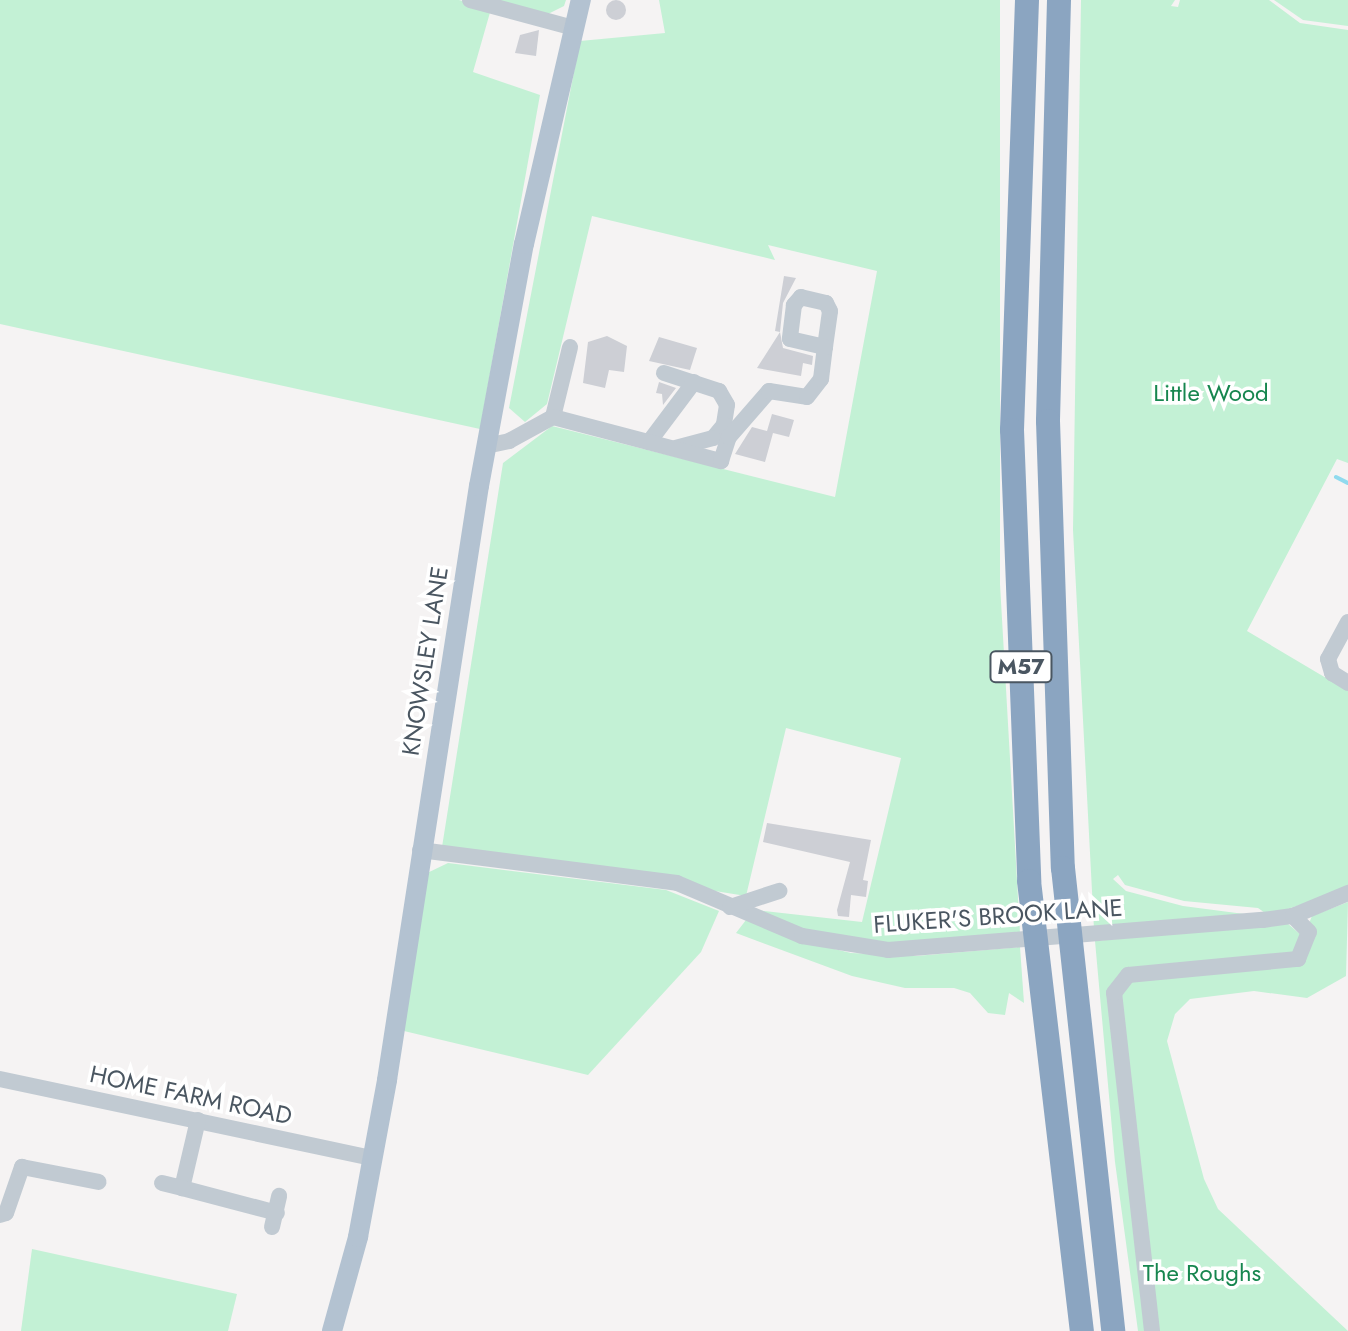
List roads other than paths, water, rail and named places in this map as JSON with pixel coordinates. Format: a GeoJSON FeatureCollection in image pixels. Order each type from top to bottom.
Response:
{"type":"FeatureCollection","features":[{"type":"Feature","properties":{"kind":"highway","name":"M57"},"geometry":{"type":"LineString","coordinates":[[1027,0],[1012,430],[1029,881],[1082,1331]]}},
{"type":"Feature","properties":{"kind":"highway","name":"M57"},"geometry":{"type":"LineString","coordinates":[[1059,0],[1048,421],[1063,868],[1113,1331]]}},
{"type":"Feature","properties":{"kind":"main road","name":"KNOWSLEY LANE"},"geometry":{"type":"LineString","coordinates":[[332,1331],[373,1158],[486,446],[524,244],[581,0]]}},
{"type":"Feature","properties":{"kind":"street"},"geometry":{"type":"LineString","coordinates":[[481,1],[574,28]]}},
{"type":"Feature","properties":{"kind":"street"},"geometry":{"type":"LineString","coordinates":[[553,417],[570,347]]}},
{"type":"Feature","properties":{"kind":"street"},"geometry":{"type":"LineString","coordinates":[[486,446],[509,441],[553,417],[721,461],[729,437],[769,391],[807,397],[815,390],[825,347]]}},
{"type":"Feature","properties":{"kind":"street"},"geometry":{"type":"LineString","coordinates":[[664,373],[723,394],[726,418],[713,438],[673,449]]}},
{"type":"Feature","properties":{"kind":"street"},"geometry":{"type":"LineString","coordinates":[[649,442],[694,382]]}},
{"type":"Feature","properties":{"kind":"street"},"geometry":{"type":"LineString","coordinates":[[1348,622],[1328,659],[1332,673],[1348,683]]}},
{"type":"Feature","properties":{"kind":"street","name":"FLUKER'S BROOK LANE"},"geometry":{"type":"LineString","coordinates":[[420,850],[677,883],[730,907],[831,945],[888,950],[1293,916],[1348,893]]}},
{"type":"Feature","properties":{"kind":"street"},"geometry":{"type":"LineString","coordinates":[[730,907],[779,891]]}},
{"type":"Feature","properties":{"kind":"street"},"geometry":{"type":"LineString","coordinates":[[1152,1331],[1114,993],[1128,975],[1298,959],[1309,932],[1293,916]]}},
{"type":"Feature","properties":{"kind":"street","name":"HOME FARM ROAD"},"geometry":{"type":"LineString","coordinates":[[0,1079],[373,1158]]}},
{"type":"Feature","properties":{"kind":"street"},"geometry":{"type":"LineString","coordinates":[[182,1188],[198,1120]]}},
{"type":"Feature","properties":{"kind":"street"},"geometry":{"type":"LineString","coordinates":[[0,1215],[6,1213],[22,1167],[99,1182]]}},
{"type":"Feature","properties":{"kind":"street"},"geometry":{"type":"LineString","coordinates":[[162,1183],[274,1220],[279,1196]]}},
{"type":"Feature","properties":{"kind":"waterway"},"geometry":{"type":"LineString","coordinates":[[1336,477],[1348,483]]}},
{"type":"Feature","properties":{"kind":"park label","name":"Little Wood"},"geometry":{"type":"Point","coordinates":[1211,393]}},
{"type":"Feature","properties":{"kind":"park label","name":"The Roughs"},"geometry":{"type":"Point","coordinates":[1202,1273]}}]}
